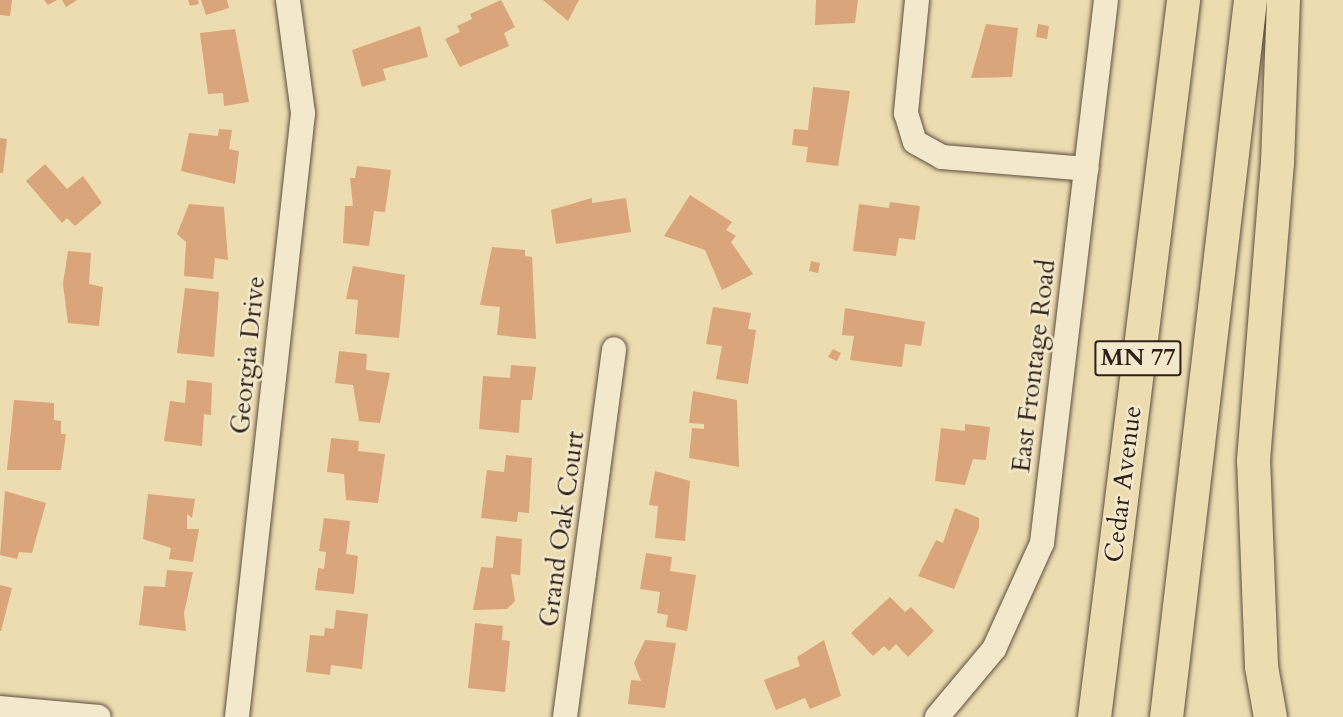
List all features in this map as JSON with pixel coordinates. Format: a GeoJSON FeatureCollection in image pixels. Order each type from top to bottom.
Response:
{"type":"FeatureCollection","features":[{"type":"Feature","properties":{"kind":"highway","name":"Cedar Avenue"},"geometry":{"type":"LineString","coordinates":[[1094,717],[1183,0]]}},
{"type":"Feature","properties":{"kind":"highway","name":"MN 77"},"geometry":{"type":"LineString","coordinates":[[1166,717],[1250,0]]}},
{"type":"Feature","properties":{"kind":"highway"},"geometry":{"type":"LineString","coordinates":[[1270,717],[1259,644],[1253,460],[1283,0]]}},
{"type":"Feature","properties":{"kind":"street"},"geometry":{"type":"LineString","coordinates":[[917,0],[906,113],[915,142],[942,157],[1087,169]]}},
{"type":"Feature","properties":{"kind":"street","name":"East Frontage Road"},"geometry":{"type":"LineString","coordinates":[[940,715],[994,649],[1042,543],[1106,0]]}},
{"type":"Feature","properties":{"kind":"street","name":"Georgia Drive"},"geometry":{"type":"LineString","coordinates":[[237,717],[303,113],[292,1]]}},
{"type":"Feature","properties":{"kind":"street","name":"Grand Oak Court"},"geometry":{"type":"LineString","coordinates":[[565,717],[614,349]]}},
{"type":"Feature","properties":{"kind":"street"},"geometry":{"type":"LineString","coordinates":[[0,708],[99,717]]}},
{"type":"Feature","properties":{"kind":"building"},"geometry":{"type":"Polygon","coordinates":[[[0,0],[12,0],[10,16],[0,15],[0,0]]]}},
{"type":"Feature","properties":{"kind":"building"},"geometry":{"type":"Polygon","coordinates":[[[44,0],[57,0],[48,5],[44,0]]]}},
{"type":"Feature","properties":{"kind":"building"},"geometry":{"type":"Polygon","coordinates":[[[62,0],[77,0],[66,7],[62,0]]]}},
{"type":"Feature","properties":{"kind":"building"},"geometry":{"type":"Polygon","coordinates":[[[188,0],[198,0],[199,4],[190,6],[188,0]]]}},
{"type":"Feature","properties":{"kind":"building"},"geometry":{"type":"Polygon","coordinates":[[[201,0],[227,0],[229,8],[206,15],[201,0]]]}},
{"type":"Feature","properties":{"kind":"building"},"geometry":{"type":"Polygon","coordinates":[[[501,0],[515,27],[504,33],[509,46],[460,67],[445,39],[460,32],[457,26],[472,19],[470,14],[501,0]]]}},
{"type":"Feature","properties":{"kind":"building"},"geometry":{"type":"Polygon","coordinates":[[[543,0],[579,0],[568,21],[543,0]]]}},
{"type":"Feature","properties":{"kind":"building"},"geometry":{"type":"Polygon","coordinates":[[[816,0],[858,0],[855,23],[815,25],[816,0]]]}},
{"type":"Feature","properties":{"kind":"building"},"geometry":{"type":"Polygon","coordinates":[[[986,24],[1018,28],[1012,77],[971,78],[986,24]]]}},
{"type":"Feature","properties":{"kind":"building"},"geometry":{"type":"Polygon","coordinates":[[[1038,24],[1049,26],[1047,39],[1036,37],[1038,24]]]}},
{"type":"Feature","properties":{"kind":"building"},"geometry":{"type":"Polygon","coordinates":[[[420,26],[428,57],[383,69],[386,80],[362,87],[352,50],[420,26]]]}},
{"type":"Feature","properties":{"kind":"building"},"geometry":{"type":"Polygon","coordinates":[[[235,29],[249,102],[224,106],[223,93],[208,94],[200,33],[235,29]]]}},
{"type":"Feature","properties":{"kind":"building"},"geometry":{"type":"Polygon","coordinates":[[[813,87],[850,91],[838,166],[806,162],[808,147],[792,145],[794,129],[808,130],[813,87]]]}},
{"type":"Feature","properties":{"kind":"building"},"geometry":{"type":"Polygon","coordinates":[[[219,129],[232,130],[229,149],[239,151],[235,184],[181,171],[189,133],[218,136],[219,129]]]}},
{"type":"Feature","properties":{"kind":"building"},"geometry":{"type":"Polygon","coordinates":[[[0,138],[7,139],[3,173],[0,173],[0,138]]]}},
{"type":"Feature","properties":{"kind":"building"},"geometry":{"type":"Polygon","coordinates":[[[45,164],[67,189],[83,176],[102,203],[75,226],[67,218],[62,223],[26,181],[45,164]]]}},
{"type":"Feature","properties":{"kind":"building"},"geometry":{"type":"Polygon","coordinates":[[[357,166],[391,170],[385,212],[374,211],[369,246],[343,243],[345,206],[353,206],[350,178],[355,178],[357,166]]]}},
{"type":"Feature","properties":{"kind":"building"},"geometry":{"type":"Polygon","coordinates":[[[690,195],[732,222],[726,230],[736,236],[731,242],[753,274],[722,290],[705,250],[664,236],[690,195]]]}},
{"type":"Feature","properties":{"kind":"building"},"geometry":{"type":"Polygon","coordinates":[[[592,198],[592,203],[626,198],[631,232],[556,244],[551,210],[592,198]]]}},
{"type":"Feature","properties":{"kind":"building"},"geometry":{"type":"Polygon","coordinates":[[[890,202],[920,206],[915,240],[899,238],[896,256],[853,251],[859,204],[889,208],[890,202]]]}},
{"type":"Feature","properties":{"kind":"building"},"geometry":{"type":"Polygon","coordinates":[[[189,204],[224,207],[228,260],[215,258],[213,279],[184,276],[186,242],[177,234],[189,204]]]}},
{"type":"Feature","properties":{"kind":"building"},"geometry":{"type":"Polygon","coordinates":[[[492,247],[525,250],[525,256],[532,257],[536,339],[497,335],[500,307],[480,305],[492,247]]]}},
{"type":"Feature","properties":{"kind":"building"},"geometry":{"type":"Polygon","coordinates":[[[68,251],[91,253],[89,284],[103,287],[99,326],[68,323],[63,284],[68,251]]]}},
{"type":"Feature","properties":{"kind":"building"},"geometry":{"type":"Polygon","coordinates":[[[811,261],[820,263],[818,273],[809,271],[811,261]]]}},
{"type":"Feature","properties":{"kind":"building"},"geometry":{"type":"Polygon","coordinates":[[[353,266],[405,275],[399,338],[355,334],[358,300],[346,299],[353,266]]]}},
{"type":"Feature","properties":{"kind":"building"},"geometry":{"type":"Polygon","coordinates":[[[185,288],[219,292],[214,357],[177,353],[185,288]]]}},
{"type":"Feature","properties":{"kind":"building"},"geometry":{"type":"Polygon","coordinates":[[[713,307],[751,313],[748,329],[756,330],[748,384],[716,379],[722,346],[706,344],[713,307]]]}},
{"type":"Feature","properties":{"kind":"building"},"geometry":{"type":"Polygon","coordinates":[[[845,308],[925,322],[921,346],[905,344],[902,367],[850,360],[854,336],[842,335],[845,308]]]}},
{"type":"Feature","properties":{"kind":"building"},"geometry":{"type":"Polygon","coordinates":[[[833,349],[841,353],[837,361],[828,357],[833,349]]]}},
{"type":"Feature","properties":{"kind":"building"},"geometry":{"type":"Polygon","coordinates":[[[339,351],[367,354],[366,370],[390,373],[380,423],[359,421],[353,385],[335,383],[339,351]]]}},
{"type":"Feature","properties":{"kind":"building"},"geometry":{"type":"Polygon","coordinates":[[[511,365],[536,367],[532,400],[521,400],[519,433],[479,429],[483,376],[510,378],[511,365]]]}},
{"type":"Feature","properties":{"kind":"building"},"geometry":{"type":"Polygon","coordinates":[[[187,380],[212,383],[211,415],[204,414],[202,446],[164,441],[170,401],[185,403],[187,380]]]}},
{"type":"Feature","properties":{"kind":"building"},"geometry":{"type":"Polygon","coordinates":[[[693,391],[737,400],[739,467],[689,458],[692,428],[704,429],[704,424],[689,423],[693,391]]]}},
{"type":"Feature","properties":{"kind":"building"},"geometry":{"type":"Polygon","coordinates":[[[14,400],[54,403],[54,420],[61,421],[61,434],[66,434],[61,470],[7,470],[14,400]]]}},
{"type":"Feature","properties":{"kind":"building"},"geometry":{"type":"Polygon","coordinates":[[[965,424],[990,427],[986,460],[973,459],[965,485],[935,481],[941,428],[965,431],[965,424]]]}},
{"type":"Feature","properties":{"kind":"building"},"geometry":{"type":"Polygon","coordinates":[[[331,438],[359,441],[358,451],[385,454],[378,503],[346,500],[344,474],[327,472],[331,438]]]}},
{"type":"Feature","properties":{"kind":"building"},"geometry":{"type":"Polygon","coordinates":[[[506,455],[532,458],[529,513],[518,512],[517,522],[481,518],[487,470],[504,472],[506,455]]]}},
{"type":"Feature","properties":{"kind":"building"},"geometry":{"type":"Polygon","coordinates":[[[655,471],[690,481],[685,541],[655,538],[658,506],[649,505],[655,471]]]}},
{"type":"Feature","properties":{"kind":"building"},"geometry":{"type":"Polygon","coordinates":[[[5,491],[46,503],[32,553],[19,552],[17,559],[0,555],[5,491]]]}},
{"type":"Feature","properties":{"kind":"building"},"geometry":{"type":"Polygon","coordinates":[[[148,494],[195,499],[192,518],[187,514],[187,529],[199,529],[193,562],[169,559],[171,548],[143,539],[148,494]]]}},
{"type":"Feature","properties":{"kind":"building"},"geometry":{"type":"Polygon","coordinates":[[[955,508],[979,518],[979,528],[954,589],[918,576],[936,540],[943,543],[955,508]]]}},
{"type":"Feature","properties":{"kind":"building"},"geometry":{"type":"Polygon","coordinates":[[[324,518],[350,521],[346,554],[358,556],[354,594],[315,590],[318,568],[324,569],[326,552],[319,551],[324,518]]]}},
{"type":"Feature","properties":{"kind":"building"},"geometry":{"type":"Polygon","coordinates":[[[496,536],[522,539],[520,575],[511,574],[515,601],[507,609],[473,610],[481,567],[493,568],[496,536]]]}},
{"type":"Feature","properties":{"kind":"building"},"geometry":{"type":"Polygon","coordinates":[[[646,553],[672,557],[670,571],[696,575],[687,631],[666,627],[668,615],[657,613],[660,592],[640,589],[646,553]]]}},
{"type":"Feature","properties":{"kind":"building"},"geometry":{"type":"Polygon","coordinates":[[[167,570],[193,572],[184,613],[186,631],[139,625],[144,586],[165,587],[167,570]]]}},
{"type":"Feature","properties":{"kind":"building"},"geometry":{"type":"Polygon","coordinates":[[[0,585],[12,588],[1,631],[0,631],[0,585]]]}},
{"type":"Feature","properties":{"kind":"building"},"geometry":{"type":"Polygon","coordinates":[[[890,597],[905,612],[911,607],[934,631],[908,657],[896,644],[889,651],[884,646],[873,656],[851,633],[890,597]]]}},
{"type":"Feature","properties":{"kind":"building"},"geometry":{"type":"Polygon","coordinates":[[[336,610],[368,614],[362,669],[331,665],[330,675],[306,672],[310,635],[324,636],[325,628],[334,629],[336,610]]]}},
{"type":"Feature","properties":{"kind":"building"},"geometry":{"type":"Polygon","coordinates":[[[475,623],[503,626],[502,640],[510,641],[505,692],[468,688],[475,623]]]}},
{"type":"Feature","properties":{"kind":"building"},"geometry":{"type":"Polygon","coordinates":[[[645,640],[676,643],[665,708],[628,704],[631,680],[641,681],[634,663],[645,640]]]}},
{"type":"Feature","properties":{"kind":"building"},"geometry":{"type":"Polygon","coordinates":[[[824,640],[841,696],[810,709],[805,698],[776,710],[764,680],[800,666],[797,657],[824,640]]]}}]}
